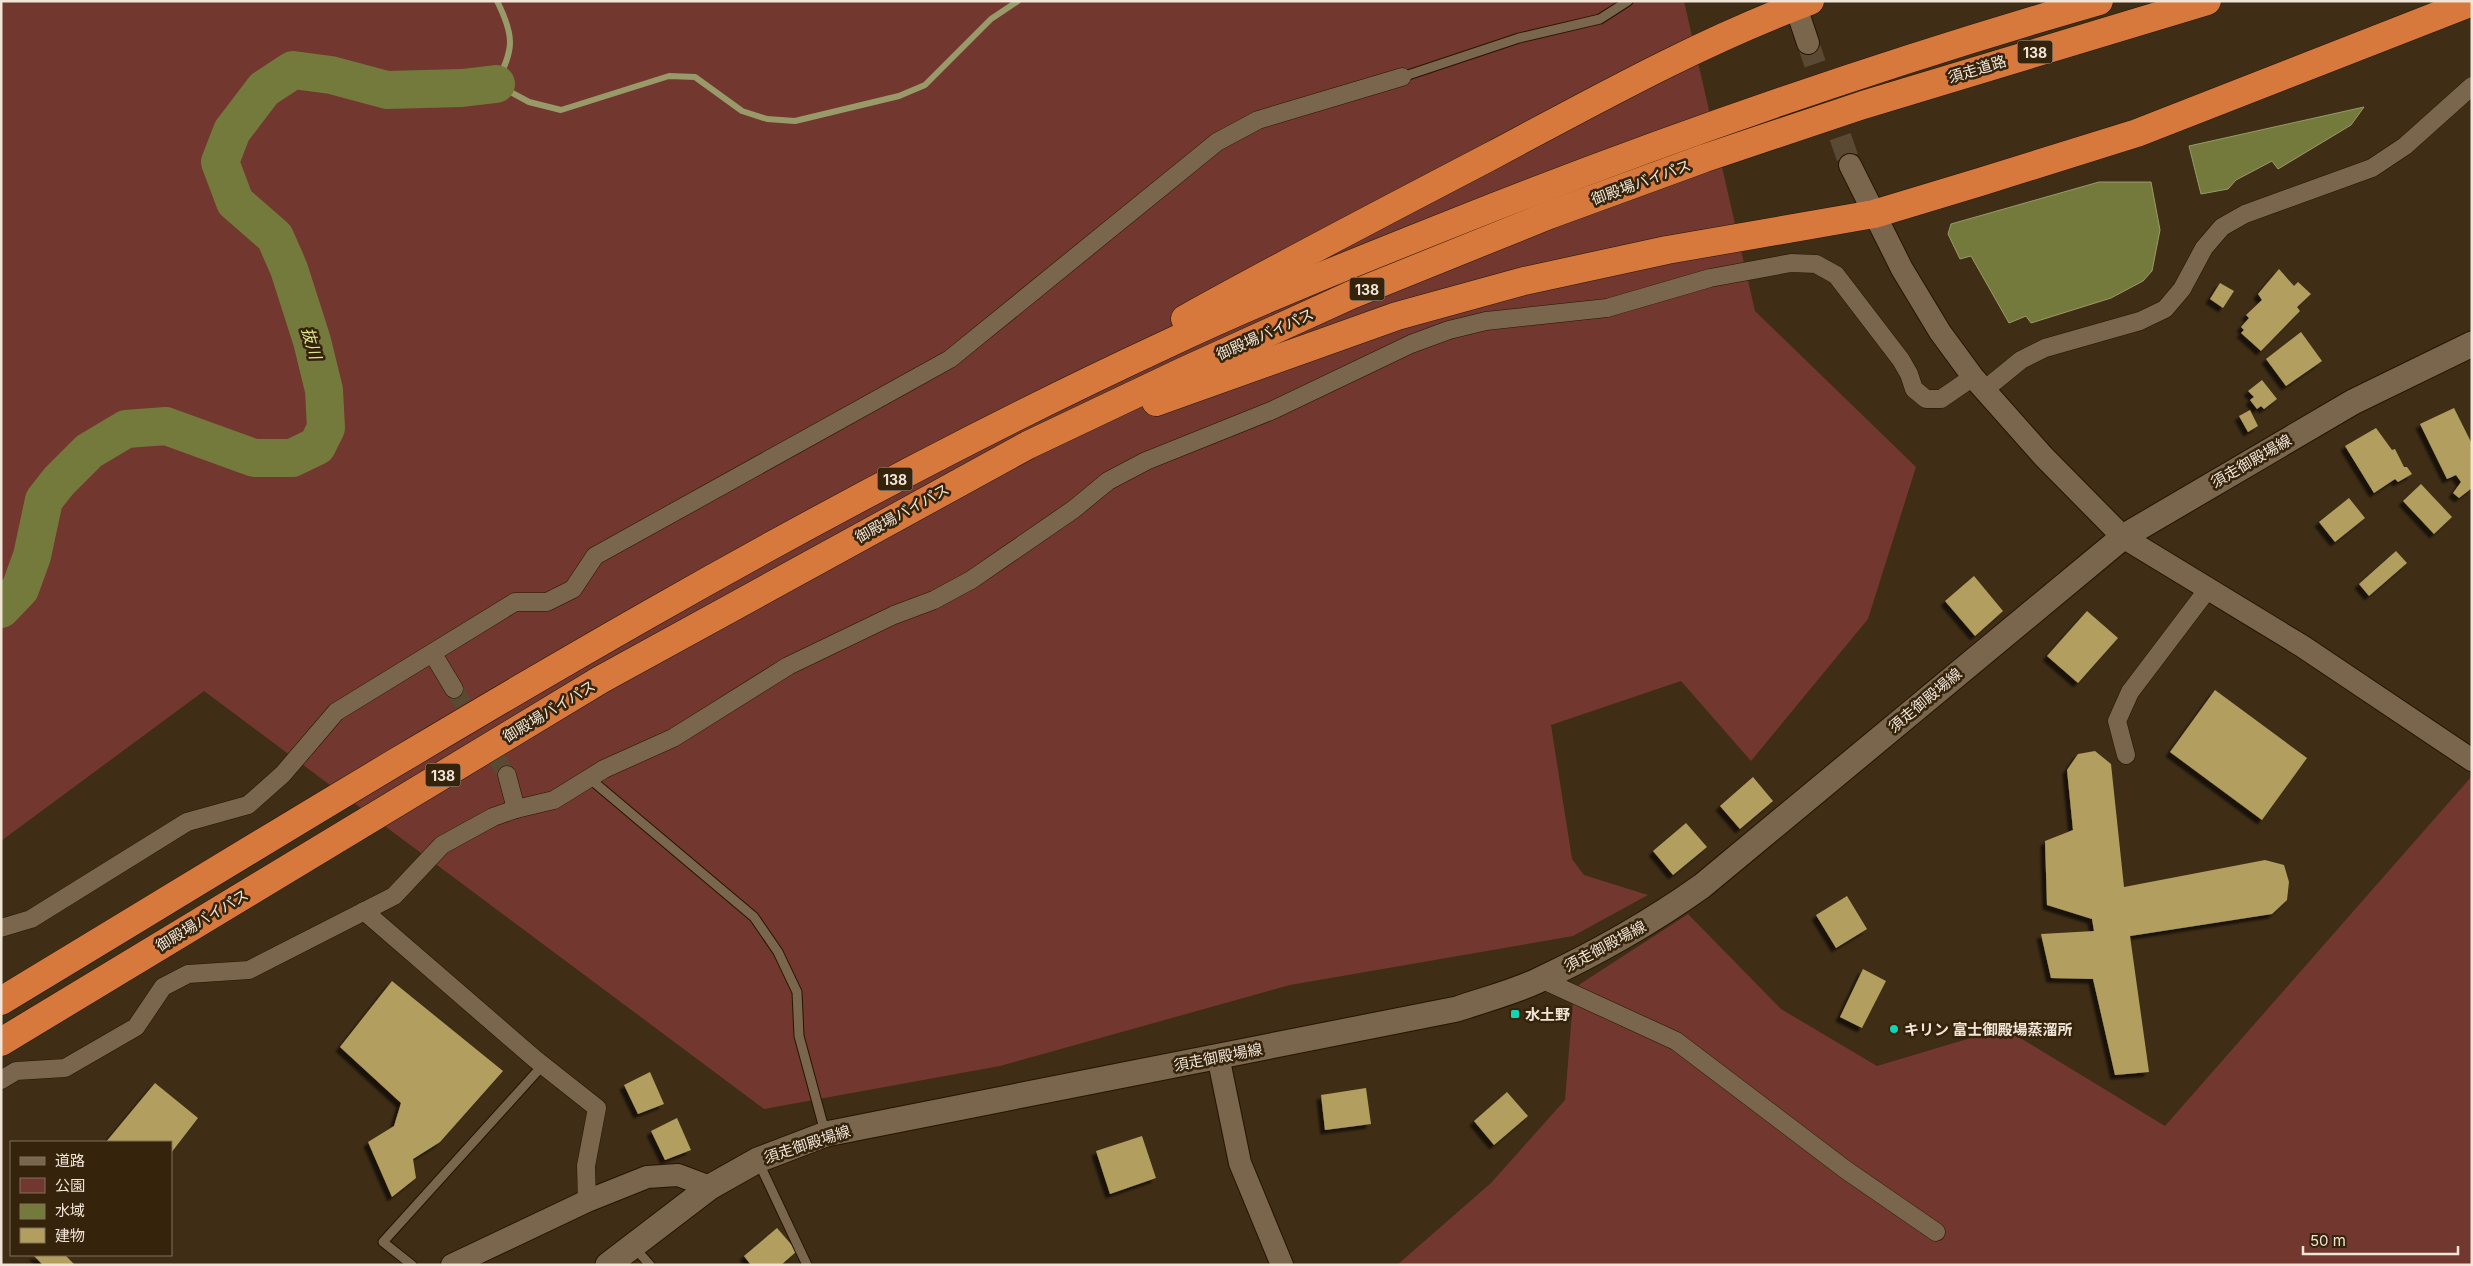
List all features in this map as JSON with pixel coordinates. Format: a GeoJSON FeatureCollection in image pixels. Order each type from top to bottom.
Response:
{"type":"FeatureCollection","features":[{"type":"Feature","properties":{"kind":"highway","name":"須走道路"},"geometry":{"type":"LineString","coordinates":[[1848,78],[2099,1]]}},
{"type":"Feature","properties":{"kind":"highway","name":"須走道路"},"geometry":{"type":"LineString","coordinates":[[1863,105],[2207,1]]}},
{"type":"Feature","properties":{"kind":"highway"},"geometry":{"type":"LineString","coordinates":[[891,519],[1033,454],[1176,394],[1396,316],[1524,281],[1667,250],[1874,214],[2137,133],[2472,2]]}},
{"type":"Feature","properties":{"kind":"highway"},"geometry":{"type":"LineString","coordinates":[[941,455],[1293,258],[1616,89],[1722,37],[1800,3]]}},
{"type":"Feature","properties":{"kind":"highway","name":"御殿場バイパス"},"geometry":{"type":"LineString","coordinates":[[1,1001],[579,653],[941,455],[1164,345],[1334,270],[1698,130],[1848,78]]}},
{"type":"Feature","properties":{"kind":"highway","name":"御殿場バイパス"},"geometry":{"type":"LineString","coordinates":[[1,1042],[600,680],[1028,445],[1351,295],[1550,215],[1705,158],[1863,105]]}},
{"type":"Feature","properties":{"kind":"main road","name":"須走御殿場線"},"geometry":{"type":"LineString","coordinates":[[608,1265],[710,1186],[758,1160],[826,1134],[1457,1009],[1541,979],[1601,950],[1657,918],[1702,886],[2123,537],[2353,402],[2472,344]]}},
{"type":"Feature","properties":{"kind":"street"},"geometry":{"type":"LineString","coordinates":[[1800,3],[1808,43]]}},
{"type":"Feature","properties":{"kind":"street"},"geometry":{"type":"LineString","coordinates":[[1,928],[31,919],[187,822],[248,805],[283,774],[336,712],[515,602],[547,602],[573,589],[595,556],[950,359],[1217,142],[1258,120],[1402,77]]}},
{"type":"Feature","properties":{"kind":"street"},"geometry":{"type":"LineString","coordinates":[[1,1080],[16,1071],[65,1068],[136,1027],[163,987],[188,974],[249,970],[394,896],[442,845],[493,817],[516,809],[554,800],[604,769],[672,738],[788,666],[832,643],[894,615],[934,600],[971,580],[1074,509],[1108,481],[1146,461],[1273,410],[1411,344],[1449,330],[1486,321],[1607,308],[1710,278],[1791,263],[1816,264],[1836,276],[1900,360],[1909,374],[1914,390],[1926,399],[1941,399],[1978,384],[2044,348],[2132,324],[2166,309],[2182,289],[2204,248],[2222,227],[2245,214],[2372,168],[2405,146],[2472,86]]}},
{"type":"Feature","properties":{"kind":"street"},"geometry":{"type":"LineString","coordinates":[[1850,165],[1902,269],[1940,332],[1978,384],[2044,457],[2123,537],[2302,646],[2472,760]]}},
{"type":"Feature","properties":{"kind":"street"},"geometry":{"type":"LineString","coordinates":[[2126,755],[2117,721],[2130,692],[2208,589]]}},
{"type":"Feature","properties":{"kind":"street"},"geometry":{"type":"LineString","coordinates":[[433,654],[454,690]]}},
{"type":"Feature","properties":{"kind":"street"},"geometry":{"type":"LineString","coordinates":[[507,776],[516,809]]}},
{"type":"Feature","properties":{"kind":"street"},"geometry":{"type":"LineString","coordinates":[[364,911],[543,1065],[597,1108],[586,1166],[587,1202]]}},
{"type":"Feature","properties":{"kind":"street"},"geometry":{"type":"LineString","coordinates":[[1541,979],[1676,1041],[1846,1170],[1936,1232]]}},
{"type":"Feature","properties":{"kind":"street"},"geometry":{"type":"LineString","coordinates":[[1218,1056],[1240,1163],[1282,1265]]}},
{"type":"Feature","properties":{"kind":"street"},"geometry":{"type":"LineString","coordinates":[[452,1265],[587,1202],[647,1177],[678,1175],[710,1186]]}},
{"type":"Feature","properties":{"kind":"lane"},"geometry":{"type":"LineString","coordinates":[[1402,77],[1519,38],[1600,20],[1628,1]]}},
{"type":"Feature","properties":{"kind":"lane"},"geometry":{"type":"LineString","coordinates":[[589,778],[754,917],[773,945],[797,992],[799,1036],[826,1134]]}},
{"type":"Feature","properties":{"kind":"lane"},"geometry":{"type":"LineString","coordinates":[[412,1265],[383,1242],[543,1065]]}},
{"type":"Feature","properties":{"kind":"lane"},"geometry":{"type":"LineString","coordinates":[[758,1160],[807,1265]]}},
{"type":"Feature","properties":{"kind":"lane"},"geometry":{"type":"LineString","coordinates":[[633,1246],[650,1265]]}},
{"type":"Feature","properties":{"kind":"green space"},"geometry":{"type":"Polygon","coordinates":[[[1,1],[1684,1],[1755,311],[1916,467],[1868,619],[1751,761],[1681,681],[1551,725],[1572,859],[1584,875],[1648,895],[1573,936],[1290,985],[1000,1066],[764,1109],[204,691],[1,841],[1,1]]]}},
{"type":"Feature","properties":{"kind":"green space"},"geometry":{"type":"Polygon","coordinates":[[[2472,776],[2472,1265],[1397,1265],[1491,1183],[1565,1100],[1574,988],[1688,914],[1781,1009],[1877,1066],[2004,1028],[2165,1126],[2472,776]]]}},
{"type":"Feature","properties":{"kind":"water"},"geometry":{"type":"Polygon","coordinates":[[[2364,107],[2351,125],[2278,169],[2272,161],[2236,180],[2228,189],[2201,194],[2189,146],[2364,107]]]}},
{"type":"Feature","properties":{"kind":"water"},"geometry":{"type":"Polygon","coordinates":[[[2099,182],[2151,182],[2160,230],[2152,271],[2143,281],[2111,298],[2031,323],[2026,316],[2009,323],[1971,256],[1960,259],[1948,234],[1951,224],[2099,182]]]}},
{"type":"Feature","properties":{"kind":"building"},"geometry":{"type":"Polygon","coordinates":[[[2279,269],[2294,286],[2298,282],[2311,294],[2297,307],[2300,311],[2261,351],[2241,333],[2244,330],[2241,327],[2249,318],[2246,315],[2262,300],[2258,294],[2279,269]]]}},
{"type":"Feature","properties":{"kind":"building"},"geometry":{"type":"Polygon","coordinates":[[[2220,283],[2234,291],[2223,308],[2210,299],[2220,283]]]}},
{"type":"Feature","properties":{"kind":"building"},"geometry":{"type":"Polygon","coordinates":[[[2301,332],[2322,361],[2286,386],[2266,359],[2301,332]]]}},
{"type":"Feature","properties":{"kind":"building"},"geometry":{"type":"Polygon","coordinates":[[[2262,380],[2277,399],[2264,409],[2261,406],[2257,409],[2250,400],[2254,397],[2248,391],[2262,380]]]}},
{"type":"Feature","properties":{"kind":"building"},"geometry":{"type":"Polygon","coordinates":[[[2454,408],[2472,444],[2472,488],[2459,498],[2453,493],[2461,482],[2456,475],[2447,479],[2420,424],[2454,408]]]}},
{"type":"Feature","properties":{"kind":"building"},"geometry":{"type":"Polygon","coordinates":[[[2250,410],[2258,426],[2248,432],[2239,416],[2250,410]]]}},
{"type":"Feature","properties":{"kind":"building"},"geometry":{"type":"Polygon","coordinates":[[[2376,428],[2392,450],[2395,449],[2404,467],[2407,467],[2412,474],[2398,482],[2395,479],[2374,493],[2345,446],[2376,428]]]}},
{"type":"Feature","properties":{"kind":"building"},"geometry":{"type":"Polygon","coordinates":[[[2421,484],[2452,517],[2434,534],[2403,501],[2421,484]]]}},
{"type":"Feature","properties":{"kind":"building"},"geometry":{"type":"Polygon","coordinates":[[[2349,498],[2365,518],[2335,542],[2319,522],[2349,498]]]}},
{"type":"Feature","properties":{"kind":"building"},"geometry":{"type":"Polygon","coordinates":[[[2396,551],[2407,563],[2369,596],[2359,584],[2396,551]]]}},
{"type":"Feature","properties":{"kind":"building"},"geometry":{"type":"Polygon","coordinates":[[[1974,576],[2003,611],[1975,636],[1945,601],[1974,576]]]}},
{"type":"Feature","properties":{"kind":"building"},"geometry":{"type":"Polygon","coordinates":[[[2087,611],[2118,638],[2078,683],[2047,656],[2087,611]]]}},
{"type":"Feature","properties":{"kind":"building"},"geometry":{"type":"Polygon","coordinates":[[[2215,690],[2307,758],[2262,820],[2170,752],[2215,690]]]}},
{"type":"Feature","properties":{"kind":"building"},"geometry":{"type":"Polygon","coordinates":[[[2095,751],[2111,764],[2124,887],[2265,860],[2284,865],[2289,882],[2287,900],[2272,914],[2130,936],[2149,1072],[2115,1075],[2093,979],[2051,978],[2041,934],[2094,931],[2092,919],[2047,905],[2045,841],[2073,830],[2067,770],[2078,754],[2095,751]]]}},
{"type":"Feature","properties":{"kind":"building"},"geometry":{"type":"Polygon","coordinates":[[[1753,777],[1773,801],[1740,829],[1720,806],[1753,777]]]}},
{"type":"Feature","properties":{"kind":"building"},"geometry":{"type":"Polygon","coordinates":[[[1686,823],[1707,847],[1673,875],[1653,851],[1686,823]]]}},
{"type":"Feature","properties":{"kind":"building"},"geometry":{"type":"Polygon","coordinates":[[[1847,896],[1867,929],[1836,948],[1816,915],[1847,896]]]}},
{"type":"Feature","properties":{"kind":"building"},"geometry":{"type":"Polygon","coordinates":[[[1863,969],[1886,981],[1862,1028],[1840,1017],[1863,969]]]}},
{"type":"Feature","properties":{"kind":"building"},"geometry":{"type":"Polygon","coordinates":[[[392,981],[503,1071],[440,1142],[413,1159],[416,1178],[392,1197],[368,1142],[394,1126],[401,1103],[340,1047],[392,981]]]}},
{"type":"Feature","properties":{"kind":"building"},"geometry":{"type":"Polygon","coordinates":[[[650,1072],[664,1104],[638,1114],[624,1085],[650,1072]]]}},
{"type":"Feature","properties":{"kind":"building"},"geometry":{"type":"Polygon","coordinates":[[[155,1083],[198,1118],[172,1152],[172,1141],[107,1141],[155,1083]]]}},
{"type":"Feature","properties":{"kind":"building"},"geometry":{"type":"Polygon","coordinates":[[[1366,1088],[1371,1124],[1325,1130],[1321,1095],[1366,1088]]]}},
{"type":"Feature","properties":{"kind":"building"},"geometry":{"type":"Polygon","coordinates":[[[1507,1092],[1528,1116],[1494,1145],[1474,1121],[1507,1092]]]}},
{"type":"Feature","properties":{"kind":"building"},"geometry":{"type":"Polygon","coordinates":[[[677,1118],[691,1150],[665,1160],[651,1131],[677,1118]]]}},
{"type":"Feature","properties":{"kind":"building"},"geometry":{"type":"Polygon","coordinates":[[[1142,1136],[1156,1178],[1110,1194],[1096,1151],[1142,1136]]]}},
{"type":"Feature","properties":{"kind":"building"},"geometry":{"type":"Polygon","coordinates":[[[777,1228],[797,1251],[781,1265],[751,1265],[744,1256],[777,1228]]]}},
{"type":"Feature","properties":{"kind":"building"},"geometry":{"type":"Polygon","coordinates":[[[34,1256],[66,1256],[75,1265],[43,1265],[34,1256]]]}},
{"type":"Feature","properties":{"kind":"waterway"},"geometry":{"type":"LineString","coordinates":[[497,1],[507,24],[510,43],[506,61],[496,84],[529,102],[561,110],[669,76],[695,77],[742,111],[767,119],[795,121],[899,96],[925,85],[991,19],[1018,1]]}},
{"type":"Feature","properties":{"kind":"waterway","name":"抜川"},"geometry":{"type":"LineString","coordinates":[[1,609],[20,589],[32,556],[44,500],[59,481],[89,451],[126,429],[166,426],[254,458],[292,458],[317,446],[326,428],[324,390],[312,341],[289,269],[275,237],[235,202],[220,162],[232,131],[264,89],[293,70],[331,75],[387,90],[462,88],[496,84]]}},
{"type":"Feature","properties":{"kind":"tunnel"},"geometry":{"type":"LineString","coordinates":[[1808,43],[1850,165]]}},
{"type":"Feature","properties":{"kind":"tunnel"},"geometry":{"type":"LineString","coordinates":[[454,689],[507,775]]}},
{"type":"Feature","properties":{"kind":"place","name":"水土野"},"geometry":{"type":"Point","coordinates":[1515,1014]}},
{"type":"Feature","properties":{"kind":"place","name":"キリン 富士御殿場蒸溜所"},"geometry":{"type":"Point","coordinates":[1894,1029]}}]}
